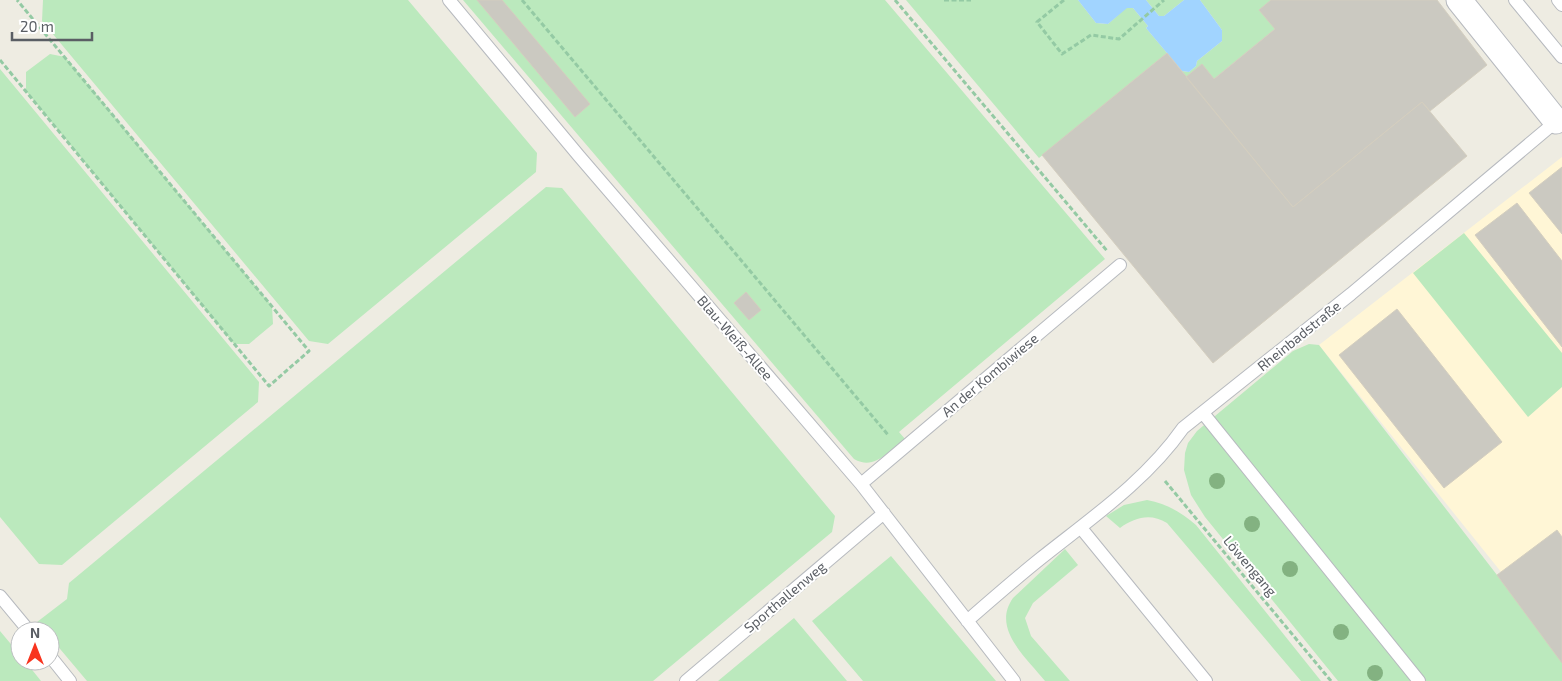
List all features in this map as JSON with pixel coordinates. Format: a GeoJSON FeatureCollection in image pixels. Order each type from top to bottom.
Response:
{"type":"FeatureCollection","features":[{"type":"Feature","properties":{"kind":"street"},"geometry":{"type":"LineString","coordinates":[[1459,0],[1559,119]]}},
{"type":"Feature","properties":{"kind":"lane","name":"Blau-Weiß-Allee"},"geometry":{"type":"LineString","coordinates":[[449,0],[585,163],[861,484],[1014,681]]}},
{"type":"Feature","properties":{"kind":"lane"},"geometry":{"type":"LineString","coordinates":[[1515,0],[1562,57]]}},
{"type":"Feature","properties":{"kind":"lane"},"geometry":{"type":"LineString","coordinates":[[1558,0],[1562,5]]}},
{"type":"Feature","properties":{"kind":"lane","name":"Rheinbadstraße"},"geometry":{"type":"LineString","coordinates":[[967,621],[1040,559],[1082,528],[1152,465],[1167,450],[1183,428],[1350,294],[1559,119]]}},
{"type":"Feature","properties":{"kind":"lane","name":"An der Kombiwiese"},"geometry":{"type":"LineString","coordinates":[[861,484],[1120,266]]}},
{"type":"Feature","properties":{"kind":"lane"},"geometry":{"type":"LineString","coordinates":[[1202,413],[1420,681]]}},
{"type":"Feature","properties":{"kind":"lane","name":"Sporthallenweg"},"geometry":{"type":"LineString","coordinates":[[686,681],[884,513]]}},
{"type":"Feature","properties":{"kind":"lane"},"geometry":{"type":"LineString","coordinates":[[1082,528],[1206,681]]}},
{"type":"Feature","properties":{"kind":"lane"},"geometry":{"type":"LineString","coordinates":[[0,596],[21,621]]}},
{"type":"Feature","properties":{"kind":"lane"},"geometry":{"type":"LineString","coordinates":[[60,668],[70,681]]}},
{"type":"Feature","properties":{"kind":"path"},"geometry":{"type":"LineString","coordinates":[[0,60],[269,386],[309,351],[17,0]]}},
{"type":"Feature","properties":{"kind":"path"},"geometry":{"type":"LineString","coordinates":[[522,0],[901,450]]}},
{"type":"Feature","properties":{"kind":"path"},"geometry":{"type":"LineString","coordinates":[[895,0],[1120,266]]}},
{"type":"Feature","properties":{"kind":"path"},"geometry":{"type":"LineString","coordinates":[[944,0],[971,0]]}},
{"type":"Feature","properties":{"kind":"path"},"geometry":{"type":"LineString","coordinates":[[1064,0],[1037,22],[1062,54],[1091,35],[1119,39],[1164,0]]}},
{"type":"Feature","properties":{"kind":"path","name":"Löwengang"},"geometry":{"type":"LineString","coordinates":[[1152,465],[1330,681]]}},
{"type":"Feature","properties":{"kind":"shaded area"},"geometry":{"type":"Polygon","coordinates":[[[1562,157],[1562,648],[1319,345],[1562,157]]]}},
{"type":"Feature","properties":{"kind":"green space"},"geometry":{"type":"Polygon","coordinates":[[[43,0],[408,0],[537,153],[536,172],[328,344],[309,341],[42,21],[43,0]]]}},
{"type":"Feature","properties":{"kind":"green space"},"geometry":{"type":"Polygon","coordinates":[[[463,0],[885,0],[1105,259],[899,432],[905,439],[875,461],[868,463],[854,459],[463,0]]]}},
{"type":"Feature","properties":{"kind":"green space"},"geometry":{"type":"Polygon","coordinates":[[[906,0],[1078,0],[1096,23],[1108,24],[1127,7],[1133,8],[1148,26],[1146,28],[1167,53],[1039,158],[906,0]]]}},
{"type":"Feature","properties":{"kind":"green space"},"geometry":{"type":"Polygon","coordinates":[[[1146,0],[1184,0],[1164,16],[1159,16],[1146,0]]]}},
{"type":"Feature","properties":{"kind":"green space"},"geometry":{"type":"Polygon","coordinates":[[[1200,0],[1271,0],[1275,29],[1214,79],[1186,77],[1182,71],[1189,72],[1196,66],[1197,61],[1222,41],[1222,30],[1200,0]]]}},
{"type":"Feature","properties":{"kind":"green space"},"geometry":{"type":"Polygon","coordinates":[[[50,54],[65,57],[272,306],[273,324],[249,344],[234,344],[26,91],[26,72],[50,54]]]}},
{"type":"Feature","properties":{"kind":"green space"},"geometry":{"type":"Polygon","coordinates":[[[0,69],[259,382],[258,402],[62,565],[39,564],[0,517],[0,69]]]}},
{"type":"Feature","properties":{"kind":"green space"},"geometry":{"type":"Polygon","coordinates":[[[546,187],[562,188],[835,516],[832,532],[653,681],[87,681],[60,649],[60,621],[38,621],[67,599],[69,583],[546,187]]]}},
{"type":"Feature","properties":{"kind":"green space"},"geometry":{"type":"Polygon","coordinates":[[[1464,233],[1562,353],[1562,387],[1528,417],[1413,273],[1464,233]]]}},
{"type":"Feature","properties":{"kind":"green space"},"geometry":{"type":"Polygon","coordinates":[[[1309,344],[1319,345],[1497,575],[1562,654],[1562,681],[1338,681],[1205,517],[1191,495],[1184,470],[1185,453],[1188,443],[1197,431],[1293,351],[1309,344]]]}},
{"type":"Feature","properties":{"kind":"green space"},"geometry":{"type":"Polygon","coordinates":[[[1147,500],[1173,509],[1196,525],[1321,681],[1301,681],[1167,523],[1149,517],[1131,521],[1120,528],[1106,516],[1124,505],[1147,500]]]}},
{"type":"Feature","properties":{"kind":"green space"},"geometry":{"type":"Polygon","coordinates":[[[1065,549],[1078,565],[1033,603],[1025,618],[1031,636],[1070,681],[1045,681],[1014,642],[1006,621],[1007,610],[1013,598],[1065,549]]]}},
{"type":"Feature","properties":{"kind":"green space"},"geometry":{"type":"Polygon","coordinates":[[[891,556],[996,681],[863,681],[812,621],[891,556]]]}},
{"type":"Feature","properties":{"kind":"green space"},"geometry":{"type":"Polygon","coordinates":[[[794,618],[847,681],[718,681],[794,618]]]}},
{"type":"Feature","properties":{"kind":"green space"},"geometry":{"type":"Polygon","coordinates":[[[0,631],[10,643],[10,671],[33,671],[41,681],[0,681],[0,631]]]}},
{"type":"Feature","properties":{"kind":"water"},"geometry":{"type":"Polygon","coordinates":[[[1078,0],[1146,0],[1159,16],[1164,16],[1184,0],[1200,0],[1222,30],[1222,41],[1197,61],[1196,66],[1189,72],[1182,71],[1146,28],[1148,26],[1133,8],[1127,8],[1108,24],[1096,23],[1078,0]]]}},
{"type":"Feature","properties":{"kind":"building"},"geometry":{"type":"Polygon","coordinates":[[[477,0],[502,0],[590,104],[575,117],[477,0]]]}},
{"type":"Feature","properties":{"kind":"building"},"geometry":{"type":"Polygon","coordinates":[[[1271,0],[1437,0],[1487,65],[1430,111],[1422,102],[1293,207],[1186,77],[1202,64],[1214,79],[1275,29],[1259,10],[1271,0]]]}},
{"type":"Feature","properties":{"kind":"building"},"geometry":{"type":"Polygon","coordinates":[[[1167,53],[1293,207],[1422,102],[1467,156],[1213,363],[1042,155],[1167,53]]]}},
{"type":"Feature","properties":{"kind":"building"},"geometry":{"type":"Polygon","coordinates":[[[1562,167],[1562,234],[1529,193],[1562,167]]]}},
{"type":"Feature","properties":{"kind":"building"},"geometry":{"type":"Polygon","coordinates":[[[1517,203],[1562,261],[1562,347],[1475,235],[1517,203]]]}},
{"type":"Feature","properties":{"kind":"building"},"geometry":{"type":"Polygon","coordinates":[[[746,292],[761,310],[749,320],[734,303],[746,292]]]}},
{"type":"Feature","properties":{"kind":"building"},"geometry":{"type":"Polygon","coordinates":[[[1397,309],[1502,442],[1444,488],[1339,355],[1397,309]]]}},
{"type":"Feature","properties":{"kind":"building"},"geometry":{"type":"Polygon","coordinates":[[[1557,530],[1562,537],[1562,663],[1497,575],[1557,530]]]}}]}
